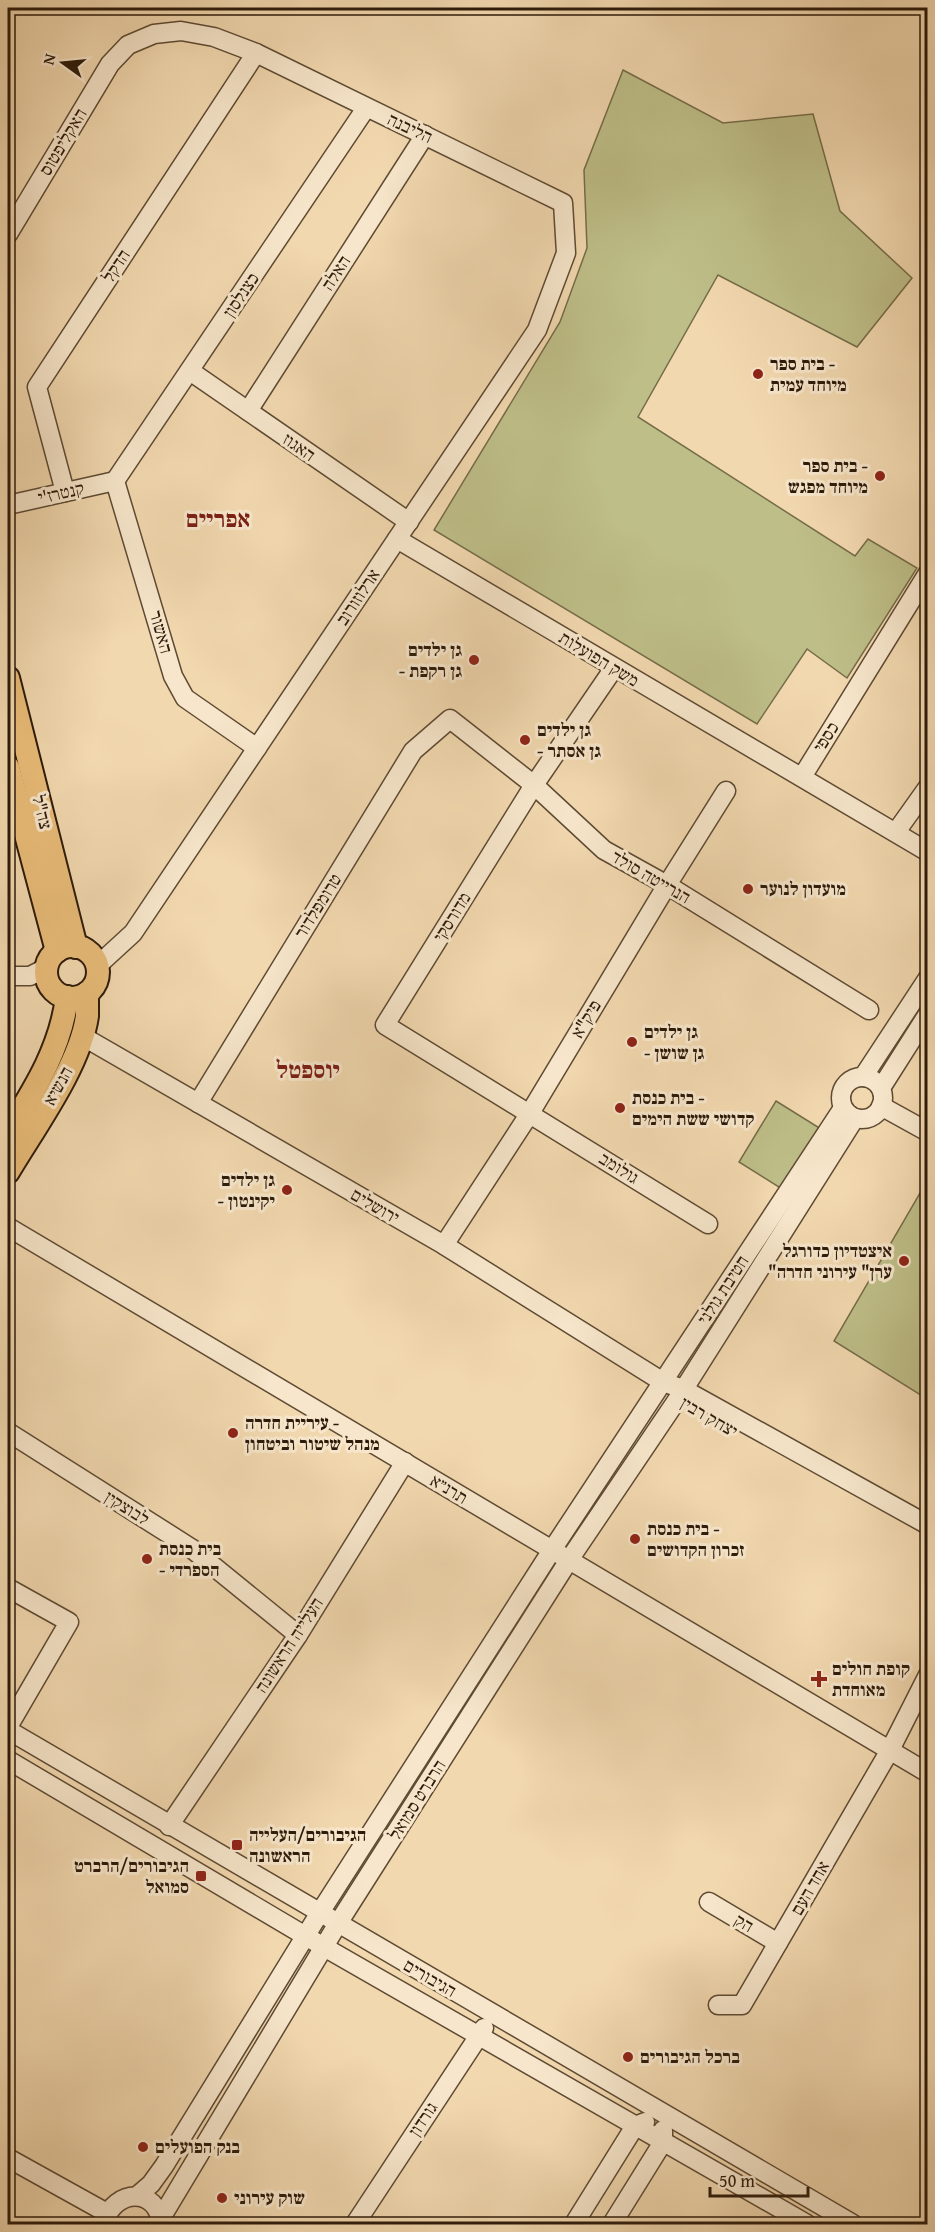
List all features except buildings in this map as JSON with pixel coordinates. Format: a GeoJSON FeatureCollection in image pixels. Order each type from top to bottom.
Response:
{"type":"FeatureCollection","features":[{"type":"Feature","properties":{"kind":"main road","name":"צה\"ל"},"geometry":{"type":"LineString","coordinates":[[8,678],[60,955]]}},
{"type":"Feature","properties":{"kind":"main road","name":"צה\"ל"},"geometry":{"type":"LineString","coordinates":[[8,766],[60,955]]}},
{"type":"Feature","properties":{"kind":"main road"},"geometry":{"type":"LineString","coordinates":[[89,953],[97,966],[96,981],[77,995],[60,995],[49,984],[60,955],[89,953]]}},
{"type":"Feature","properties":{"kind":"main road","name":"הנשיא"},"geometry":{"type":"LineString","coordinates":[[8,1172],[74,1058],[87,1015],[77,995]]}},
{"type":"Feature","properties":{"kind":"main road","name":"הנשיא"},"geometry":{"type":"LineString","coordinates":[[8,1132],[34,1090],[58,1041],[65,1016],[77,995]]}},
{"type":"Feature","properties":{"kind":"street","name":"האקליפטוס"},"geometry":{"type":"LineString","coordinates":[[8,234],[110,64],[128,45],[154,34],[181,31],[214,37],[256,53]]}},
{"type":"Feature","properties":{"kind":"street","name":"הליבנה"},"geometry":{"type":"LineString","coordinates":[[256,53],[563,203]]}},
{"type":"Feature","properties":{"kind":"street","name":"הדקל"},"geometry":{"type":"LineString","coordinates":[[65,492],[37,387],[256,53]]}},
{"type":"Feature","properties":{"kind":"street","name":"כצנלסון"},"geometry":{"type":"LineString","coordinates":[[115,481],[366,108]]}},
{"type":"Feature","properties":{"kind":"street","name":"האלה"},"geometry":{"type":"LineString","coordinates":[[248,411],[425,135]]}},
{"type":"Feature","properties":{"kind":"street","name":"ארלוזורוב"},"geometry":{"type":"LineString","coordinates":[[97,966],[133,933],[537,330],[566,253],[563,203]]}},
{"type":"Feature","properties":{"kind":"street","name":"האגוז"},"geometry":{"type":"LineString","coordinates":[[190,371],[409,522]]}},
{"type":"Feature","properties":{"kind":"street","name":"קנטרז'י"},"geometry":{"type":"LineString","coordinates":[[8,506],[115,481]]}},
{"type":"Feature","properties":{"kind":"street","name":"האשור"},"geometry":{"type":"LineString","coordinates":[[115,481],[173,676],[185,698],[257,748]]}},
{"type":"Feature","properties":{"kind":"street","name":"משק הפועלות"},"geometry":{"type":"LineString","coordinates":[[397,539],[802,777]]}},
{"type":"Feature","properties":{"kind":"street","name":"כספי"},"geometry":{"type":"LineString","coordinates":[[802,777],[927,573]]}},
{"type":"Feature","properties":{"kind":"street","name":"מדורסקי"},"geometry":{"type":"LineString","coordinates":[[530,1113],[385,1025],[534,785],[614,668]]}},
{"type":"Feature","properties":{"kind":"street","name":"הנרייטה סולד"},"geometry":{"type":"LineString","coordinates":[[450,719],[534,785],[604,850],[667,885],[869,1010]]}},
{"type":"Feature","properties":{"kind":"street","name":"טרומפלדור"},"geometry":{"type":"LineString","coordinates":[[198,1103],[413,751],[450,719]]}},
{"type":"Feature","properties":{"kind":"street"},"geometry":{"type":"LineString","coordinates":[[802,777],[927,852]]}},
{"type":"Feature","properties":{"kind":"street"},"geometry":{"type":"LineString","coordinates":[[896,832],[927,787]]}},
{"type":"Feature","properties":{"kind":"street","name":"פיק\"א"},"geometry":{"type":"LineString","coordinates":[[444,1245],[530,1113],[726,791]]}},
{"type":"Feature","properties":{"kind":"street"},"geometry":{"type":"LineString","coordinates":[[8,976],[30,976],[60,955]]}},
{"type":"Feature","properties":{"kind":"street"},"geometry":{"type":"LineString","coordinates":[[863,1077],[927,978]]}},
{"type":"Feature","properties":{"kind":"street"},"geometry":{"type":"LineString","coordinates":[[927,1014],[881,1097],[873,1116],[861,1119],[849,1113],[840,1096],[846,1084],[857,1077],[863,1077],[876,1083],[881,1097],[927,1132]]}},
{"type":"Feature","properties":{"kind":"street","name":"ירושלים"},"geometry":{"type":"LineString","coordinates":[[82,1036],[444,1245],[663,1382]]}},
{"type":"Feature","properties":{"kind":"street","name":"גולומב"},"geometry":{"type":"LineString","coordinates":[[530,1113],[708,1224]]}},
{"type":"Feature","properties":{"kind":"street","name":"חטיבת גולני"},"geometry":{"type":"LineString","coordinates":[[663,1382],[849,1113]]}},
{"type":"Feature","properties":{"kind":"street","name":"חטיבת גולני"},"geometry":{"type":"LineString","coordinates":[[680,1394],[849,1113]]}},
{"type":"Feature","properties":{"kind":"street","name":"תרנ״א"},"geometry":{"type":"LineString","coordinates":[[8,1227],[927,1771]]}},
{"type":"Feature","properties":{"kind":"street","name":"יצחק רבין"},"geometry":{"type":"LineString","coordinates":[[663,1382],[927,1539]]}},
{"type":"Feature","properties":{"kind":"street","name":"הרברט סמואל"},"geometry":{"type":"LineString","coordinates":[[137,2196],[151,2184],[164,2166],[319,1914],[552,1550],[663,1382]]}},
{"type":"Feature","properties":{"kind":"street","name":"יצחק רבין"},"geometry":{"type":"LineString","coordinates":[[680,1394],[927,1524]]}},
{"type":"Feature","properties":{"kind":"street","name":"הרברט סמואל"},"geometry":{"type":"LineString","coordinates":[[161,2221],[337,1925],[569,1560],[680,1394]]}},
{"type":"Feature","properties":{"kind":"street","name":"לבוצקין"},"geometry":{"type":"LineString","coordinates":[[8,1432],[191,1548],[298,1635]]}},
{"type":"Feature","properties":{"kind":"street","name":"העלייה הראשונה"},"geometry":{"type":"LineString","coordinates":[[170,1826],[298,1635],[405,1462]]}},
{"type":"Feature","properties":{"kind":"street"},"geometry":{"type":"LineString","coordinates":[[8,1588],[69,1622],[8,1729]]}},
{"type":"Feature","properties":{"kind":"street","name":"אחד העם"},"geometry":{"type":"LineString","coordinates":[[890,1750],[927,1675]]}},
{"type":"Feature","properties":{"kind":"street","name":"אחד העם"},"geometry":{"type":"LineString","coordinates":[[718,2005],[742,2005],[890,1750],[927,1695]]}},
{"type":"Feature","properties":{"kind":"street","name":"הגיבורים"},"geometry":{"type":"LineString","coordinates":[[8,1729],[337,1925],[854,2224]]}},
{"type":"Feature","properties":{"kind":"street","name":"הגיבורים"},"geometry":{"type":"LineString","coordinates":[[8,1760],[305,1936],[807,2224]]}},
{"type":"Feature","properties":{"kind":"street","name":"הק"},"geometry":{"type":"LineString","coordinates":[[709,1902],[778,1943]]}},
{"type":"Feature","properties":{"kind":"street","name":"גורדון"},"geometry":{"type":"LineString","coordinates":[[355,2224],[492,2015]]}},
{"type":"Feature","properties":{"kind":"street"},"geometry":{"type":"LineString","coordinates":[[574,2224],[635,2126],[663,2114],[663,2142],[612,2224]]}},
{"type":"Feature","properties":{"kind":"street"},"geometry":{"type":"LineString","coordinates":[[8,2158],[106,2219],[119,2200],[137,2196],[152,2204],[161,2221]]}},
{"type":"Feature","properties":{"kind":"green space"},"geometry":{"type":"Polygon","coordinates":[[[623,70],[723,123],[813,114],[840,211],[912,278],[857,347],[718,275],[638,417],[855,556],[868,539],[917,568],[847,678],[807,649],[757,724],[434,530],[560,322],[587,248],[584,170],[623,70]]]}},
{"type":"Feature","properties":{"kind":"green space"},"geometry":{"type":"Polygon","coordinates":[[[776,1101],[821,1129],[782,1189],[739,1162],[776,1101]]]}},
{"type":"Feature","properties":{"kind":"green space","name":"איצטדיון כדורגל \"ערן\" עירוני חדרה"},"geometry":{"type":"Polygon","coordinates":[[[927,1181],[927,1399],[834,1341],[927,1181]]]}},
{"type":"Feature","properties":{"kind":"place","name":"בית ספר - מיוחד עמית"},"geometry":{"type":"Point","coordinates":[758,374]}},
{"type":"Feature","properties":{"kind":"place","name":"בית ספר - מיוחד מפגש"},"geometry":{"type":"Point","coordinates":[880,476]}},
{"type":"Feature","properties":{"kind":"place","name":"גן ילדים - גן רקפת"},"geometry":{"type":"Point","coordinates":[474,660]}},
{"type":"Feature","properties":{"kind":"place","name":"גן ילדים - גן אסתר"},"geometry":{"type":"Point","coordinates":[525,740]}},
{"type":"Feature","properties":{"kind":"place","name":"מועדון לנוער"},"geometry":{"type":"Point","coordinates":[748,889]}},
{"type":"Feature","properties":{"kind":"place","name":"גן ילדים - גן שושן"},"geometry":{"type":"Point","coordinates":[632,1042]}},
{"type":"Feature","properties":{"kind":"place","name":"בית כנסת - קדושי ששת הימים"},"geometry":{"type":"Point","coordinates":[620,1108]}},
{"type":"Feature","properties":{"kind":"place","name":"גן ילדים - יקינטון"},"geometry":{"type":"Point","coordinates":[287,1190]}},
{"type":"Feature","properties":{"kind":"place","name":"איצטדיון כדורגל \"ערן\" עירוני חדרה"},"geometry":{"type":"Point","coordinates":[904,1261]}},
{"type":"Feature","properties":{"kind":"place","name":"עיריית חדרה - מנהל שיטור וביטחון"},"geometry":{"type":"Point","coordinates":[233,1433]}},
{"type":"Feature","properties":{"kind":"place","name":"בית כנסת - זכרון הקדושים"},"geometry":{"type":"Point","coordinates":[635,1539]}},
{"type":"Feature","properties":{"kind":"place","name":"בית כנסת - הספרדי"},"geometry":{"type":"Point","coordinates":[147,1559]}},
{"type":"Feature","properties":{"kind":"place","name":"קופת חולים מאוחדת"},"geometry":{"type":"Point","coordinates":[819,1679]}},
{"type":"Feature","properties":{"kind":"place","name":"הגיבורים/העלייה הראשונה"},"geometry":{"type":"Point","coordinates":[237,1845]}},
{"type":"Feature","properties":{"kind":"place","name":"הגיבורים/הרברט סמואל"},"geometry":{"type":"Point","coordinates":[201,1876]}},
{"type":"Feature","properties":{"kind":"place","name":"ברכל הגיבורים"},"geometry":{"type":"Point","coordinates":[628,2057]}},
{"type":"Feature","properties":{"kind":"place","name":"בנק הפועלים"},"geometry":{"type":"Point","coordinates":[143,2147]}},
{"type":"Feature","properties":{"kind":"place","name":"שוק עירוני"},"geometry":{"type":"Point","coordinates":[222,2198]}},
{"type":"Feature","properties":{"kind":"district","name":"אפריים"},"geometry":{"type":"Point","coordinates":[218,519]}},
{"type":"Feature","properties":{"kind":"district","name":"יוספטל"},"geometry":{"type":"Point","coordinates":[308,1070]}}]}
